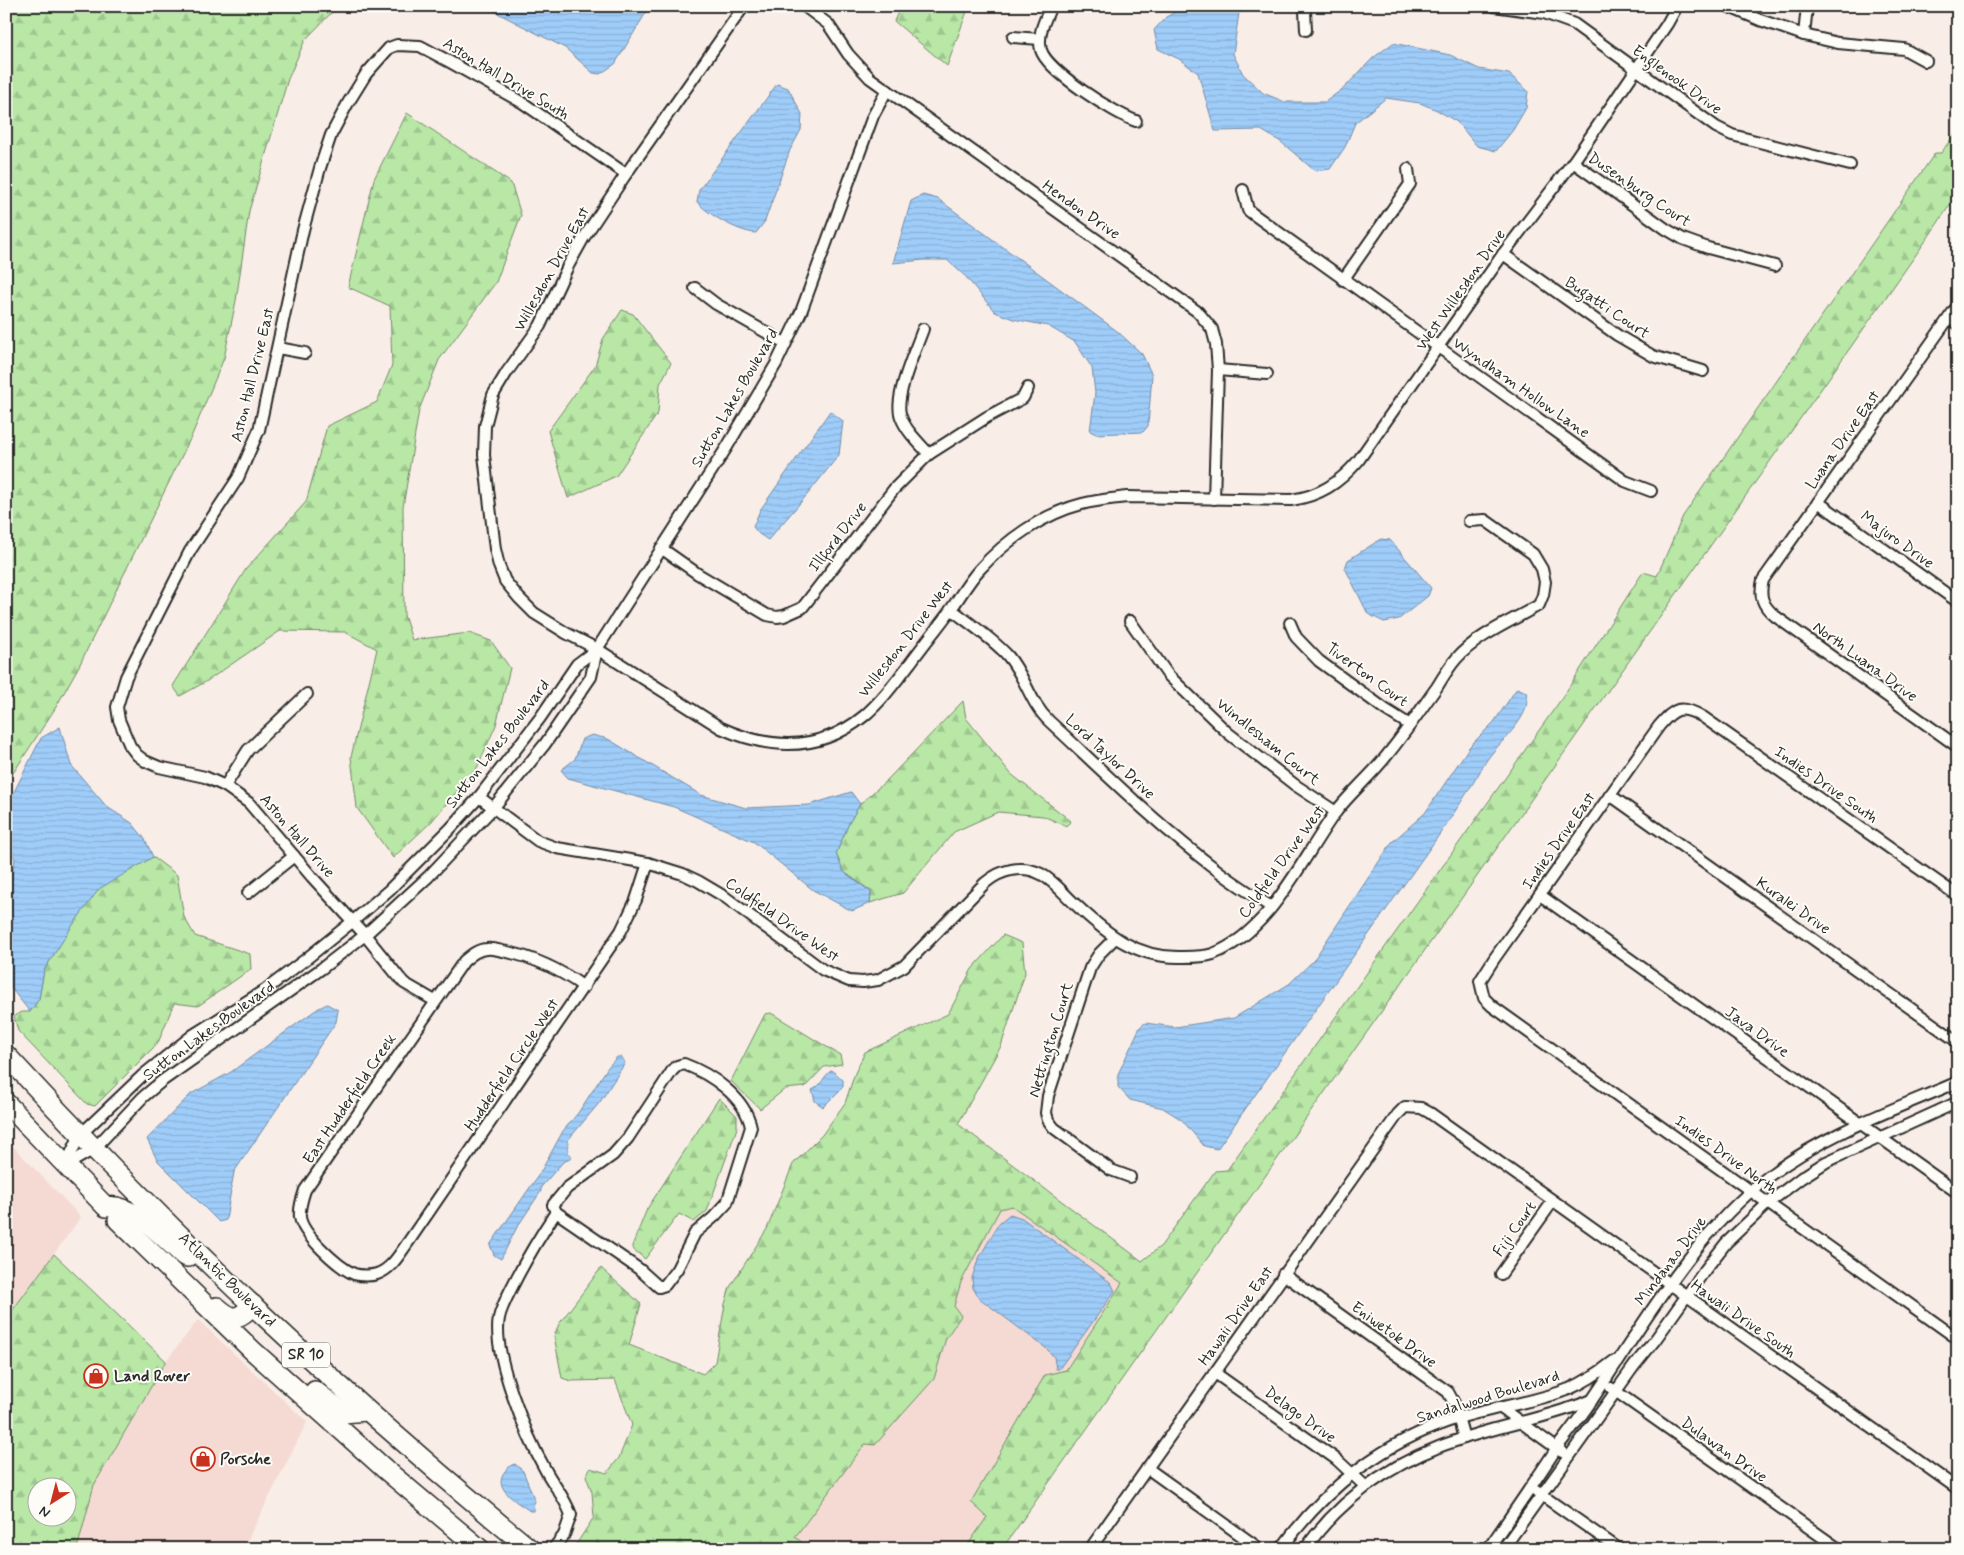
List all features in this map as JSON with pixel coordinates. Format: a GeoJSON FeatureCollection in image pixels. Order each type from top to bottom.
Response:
{"type":"FeatureCollection","features":[{"type":"Feature","properties":{"kind":"highway","name":"Atlantic Boulevard"},"geometry":{"type":"LineString","coordinates":[[6,1055],[94,1149],[206,1261],[366,1411],[530,1549]]}},
{"type":"Feature","properties":{"kind":"highway","name":"Atlantic Boulevard"},"geometry":{"type":"LineString","coordinates":[[6,1103],[112,1214],[235,1333],[386,1470],[480,1549]]}},
{"type":"Feature","properties":{"kind":"highway"},"geometry":{"type":"LineString","coordinates":[[112,1214],[115,1206],[126,1210],[144,1221],[184,1256],[206,1261]]}},
{"type":"Feature","properties":{"kind":"highway"},"geometry":{"type":"LineString","coordinates":[[170,1271],[190,1281],[225,1314],[235,1318],[242,1316],[254,1305]]}},
{"type":"Feature","properties":{"kind":"highway"},"geometry":{"type":"LineString","coordinates":[[235,1333],[249,1331],[317,1393],[344,1413],[366,1411]]}},
{"type":"Feature","properties":{"kind":"street","name":"Willesdon Drive East"},"geometry":{"type":"LineString","coordinates":[[597,649],[534,613],[518,598],[505,581],[494,548],[484,455],[485,426],[493,395],[540,326],[583,239],[626,174],[744,6]]}},
{"type":"Feature","properties":{"kind":"street","name":"Hendon Drive"},"geometry":{"type":"LineString","coordinates":[[804,6],[828,24],[856,63],[870,78],[1198,312],[1207,322],[1214,336],[1218,370],[1214,499]]}},
{"type":"Feature","properties":{"kind":"street"},"geometry":{"type":"LineString","coordinates":[[1051,6],[1040,32],[1041,50],[1046,60],[1056,71],[1125,117],[1136,121]]}},
{"type":"Feature","properties":{"kind":"street"},"geometry":{"type":"LineString","coordinates":[[1306,6],[1306,30]]}},
{"type":"Feature","properties":{"kind":"street","name":"Englenook Drive"},"geometry":{"type":"LineString","coordinates":[[1494,6],[1544,13],[1574,24],[1716,127],[1732,135],[1850,165]]}},
{"type":"Feature","properties":{"kind":"street","name":"West Willesdon Drive"},"geometry":{"type":"LineString","coordinates":[[1214,499],[1302,499],[1333,486],[1358,461],[1503,254],[1573,162],[1637,68],[1676,6]]}},
{"type":"Feature","properties":{"kind":"street"},"geometry":{"type":"LineString","coordinates":[[1727,6],[1804,35],[1838,43],[1904,49],[1926,61]]}},
{"type":"Feature","properties":{"kind":"street"},"geometry":{"type":"LineString","coordinates":[[1804,35],[1807,6]]}},
{"type":"Feature","properties":{"kind":"street"},"geometry":{"type":"LineString","coordinates":[[1013,36],[1040,39]]}},
{"type":"Feature","properties":{"kind":"street","name":"Aston Hall Drive South"},"geometry":{"type":"LineString","coordinates":[[389,48],[397,45],[420,46],[523,103],[626,174]]}},
{"type":"Feature","properties":{"kind":"street","name":"Aston Hall Drive East"},"geometry":{"type":"LineString","coordinates":[[122,729],[117,707],[126,677],[190,551],[238,478],[259,430],[303,230],[331,135],[366,74],[389,48]]}},
{"type":"Feature","properties":{"kind":"street","name":"Sutton Lakes Boulevard"},"geometry":{"type":"LineString","coordinates":[[65,1166],[94,1149],[156,1086],[321,969],[365,935],[428,876],[494,807],[545,744],[591,677],[597,649],[726,447],[776,364],[801,312],[870,126],[887,90]]}},
{"type":"Feature","properties":{"kind":"street","name":"Dusenburg Court"},"geometry":{"type":"LineString","coordinates":[[1573,162],[1666,229],[1684,239],[1708,248],[1775,266]]}},
{"type":"Feature","properties":{"kind":"street"},"geometry":{"type":"LineString","coordinates":[[1343,280],[1410,184],[1408,169]]}},
{"type":"Feature","properties":{"kind":"street","name":"Wyndham Hollow Lane"},"geometry":{"type":"LineString","coordinates":[[1243,190],[1248,210],[1343,280],[1625,480],[1651,491]]}},
{"type":"Feature","properties":{"kind":"street","name":"Bugatti Court"},"geometry":{"type":"LineString","coordinates":[[1503,254],[1636,347],[1653,356],[1703,371]]}},
{"type":"Feature","properties":{"kind":"street"},"geometry":{"type":"LineString","coordinates":[[695,288],[716,304],[785,343]]}},
{"type":"Feature","properties":{"kind":"street","name":"Luana Drive East"},"geometry":{"type":"LineString","coordinates":[[1760,596],[1763,580],[1958,305]]}},
{"type":"Feature","properties":{"kind":"street"},"geometry":{"type":"LineString","coordinates":[[1949,318],[1958,324]]}},
{"type":"Feature","properties":{"kind":"street"},"geometry":{"type":"LineString","coordinates":[[923,329],[900,393],[898,405],[900,417],[906,428],[929,454]]}},
{"type":"Feature","properties":{"kind":"street"},"geometry":{"type":"LineString","coordinates":[[278,348],[305,354]]}},
{"type":"Feature","properties":{"kind":"street"},"geometry":{"type":"LineString","coordinates":[[1218,370],[1267,374]]}},
{"type":"Feature","properties":{"kind":"street","name":"Illford Drive"},"geometry":{"type":"LineString","coordinates":[[661,548],[755,609],[777,617],[784,616],[802,608],[894,489],[929,454],[987,417],[1022,398],[1028,388]]}},
{"type":"Feature","properties":{"kind":"street","name":"Willesdon Drive West"},"geometry":{"type":"LineString","coordinates":[[597,649],[721,728],[741,737],[761,742],[798,744],[823,738],[857,722],[866,714],[896,680],[978,571],[1007,544],[1046,517],[1083,503],[1127,497],[1214,499]]}},
{"type":"Feature","properties":{"kind":"street","name":"Majuro Drive"},"geometry":{"type":"LineString","coordinates":[[1818,502],[1958,602]]}},
{"type":"Feature","properties":{"kind":"street","name":"Coldfield Drive West"},"geometry":{"type":"LineString","coordinates":[[479,797],[538,841],[557,848],[648,863],[683,874],[725,897],[823,970],[849,982],[878,980],[904,966],[985,882],[994,875],[1007,870],[1020,869],[1041,874],[1114,938],[1138,950],[1174,958],[1212,954],[1244,936],[1271,906],[1336,812],[1388,755],[1456,659],[1481,639],[1539,605],[1545,582],[1542,569],[1533,554],[1485,520],[1469,521]]}},
{"type":"Feature","properties":{"kind":"street","name":"North Luana Drive"},"geometry":{"type":"LineString","coordinates":[[1760,596],[1766,608],[1775,616],[1958,747]]}},
{"type":"Feature","properties":{"kind":"street","name":"Lord Taylor Drive"},"geometry":{"type":"LineString","coordinates":[[951,609],[1007,655],[1018,671],[1040,713],[1148,814],[1219,872],[1271,906]]}},
{"type":"Feature","properties":{"kind":"street","name":"Windlesham Court"},"geometry":{"type":"LineString","coordinates":[[1130,622],[1168,675],[1228,733],[1294,785],[1336,812]]}},
{"type":"Feature","properties":{"kind":"street","name":"Tiverton Court"},"geometry":{"type":"LineString","coordinates":[[1290,623],[1296,637],[1319,662],[1410,725]]}},
{"type":"Feature","properties":{"kind":"street","name":"Sutton Lakes Boulevard"},"geometry":{"type":"LineString","coordinates":[[65,1166],[80,1134],[161,1059],[222,1016],[265,990],[352,922],[422,858],[479,797],[540,718],[577,664],[597,649]]}},
{"type":"Feature","properties":{"kind":"street"},"geometry":{"type":"LineString","coordinates":[[226,786],[248,750],[307,694]]}},
{"type":"Feature","properties":{"kind":"street","name":"Indies Drive South"},"geometry":{"type":"LineString","coordinates":[[1672,711],[1681,708],[1691,709],[1958,896]]}},
{"type":"Feature","properties":{"kind":"street","name":"Indies Drive East"},"geometry":{"type":"LineString","coordinates":[[1482,992],[1480,981],[1484,973],[1659,726],[1672,711]]}},
{"type":"Feature","properties":{"kind":"street","name":"Aston Hall Drive"},"geometry":{"type":"LineString","coordinates":[[122,729],[130,746],[137,755],[146,761],[159,767],[205,777],[226,786],[249,802],[294,856],[365,935],[404,983],[435,1001]]}},
{"type":"Feature","properties":{"kind":"street","name":"Kuralei Drive"},"geometry":{"type":"LineString","coordinates":[[1610,795],[1958,1042]]}},
{"type":"Feature","properties":{"kind":"street"},"geometry":{"type":"LineString","coordinates":[[248,893],[294,856]]}},
{"type":"Feature","properties":{"kind":"street","name":"Hudderfield Circle West"},"geometry":{"type":"LineString","coordinates":[[300,1217],[308,1235],[356,1275],[377,1274],[392,1264],[622,932],[630,916],[648,863]]}},
{"type":"Feature","properties":{"kind":"street","name":"Java Drive"},"geometry":{"type":"LineString","coordinates":[[1540,895],[1958,1193]]}},
{"type":"Feature","properties":{"kind":"street","name":"Nettington Court"},"geometry":{"type":"LineString","coordinates":[[1114,938],[1099,954],[1090,968],[1068,1031],[1046,1107],[1048,1120],[1054,1128],[1111,1170],[1130,1177]]}},
{"type":"Feature","properties":{"kind":"street","name":"East Hudderfield Creek"},"geometry":{"type":"LineString","coordinates":[[300,1217],[305,1190],[373,1094],[460,965],[471,954],[488,948],[542,962],[562,971],[584,987]]}},
{"type":"Feature","properties":{"kind":"street","name":"Indies Drive North"},"geometry":{"type":"LineString","coordinates":[[1482,992],[1484,998],[1492,1006],[1958,1339]]}},
{"type":"Feature","properties":{"kind":"street"},"geometry":{"type":"LineString","coordinates":[[222,1016],[233,1030]]}},
{"type":"Feature","properties":{"kind":"street"},"geometry":{"type":"LineString","coordinates":[[553,1549],[564,1535],[571,1515],[560,1491],[545,1470],[526,1427],[503,1364],[497,1328],[499,1316],[513,1286],[556,1212],[554,1205],[567,1188],[613,1155],[628,1138],[677,1066],[684,1064],[708,1076],[727,1090],[750,1119],[752,1127],[727,1203],[714,1217],[695,1232],[677,1269],[665,1285],[659,1286],[639,1269],[556,1212]]}},
{"type":"Feature","properties":{"kind":"street","name":"Mindanao Drive"},"geometry":{"type":"LineString","coordinates":[[1488,1549],[1619,1358],[1704,1239],[1768,1178],[1798,1157],[1838,1133],[1958,1082]]}},
{"type":"Feature","properties":{"kind":"street","name":"Mindanao Drive"},"geometry":{"type":"LineString","coordinates":[[1503,1549],[1615,1392],[1726,1243],[1767,1204],[1826,1162],[1958,1102]]}},
{"type":"Feature","properties":{"kind":"street","name":"Hawaii Drive East"},"geometry":{"type":"LineString","coordinates":[[1090,1549],[1398,1114],[1405,1107],[1413,1107]]}},
{"type":"Feature","properties":{"kind":"street","name":"Hawaii Drive South"},"geometry":{"type":"LineString","coordinates":[[1413,1107],[1421,1108],[1430,1113],[1958,1489]]}},
{"type":"Feature","properties":{"kind":"street","name":"Fiji Court"},"geometry":{"type":"LineString","coordinates":[[1502,1274],[1553,1200]]}},
{"type":"Feature","properties":{"kind":"street","name":"Eniwetok Drive"},"geometry":{"type":"LineString","coordinates":[[1283,1274],[1448,1392],[1454,1403],[1464,1438]]}},
{"type":"Feature","properties":{"kind":"street","name":"Sandalwood Boulevard"},"geometry":{"type":"LineString","coordinates":[[1281,1549],[1321,1500],[1352,1473],[1403,1441],[1458,1418],[1570,1388],[1619,1358]]}},
{"type":"Feature","properties":{"kind":"street","name":"Delago Drive"},"geometry":{"type":"LineString","coordinates":[[1215,1373],[1336,1459],[1365,1486]]}},
{"type":"Feature","properties":{"kind":"street","name":"Dulawan Drive"},"geometry":{"type":"LineString","coordinates":[[1592,1376],[1839,1549]]}},
{"type":"Feature","properties":{"kind":"street","name":"Sandalwood Boulevard"},"geometry":{"type":"LineString","coordinates":[[1305,1549],[1341,1507],[1365,1486],[1392,1468],[1415,1456],[1464,1438],[1572,1408],[1615,1392]]}},
{"type":"Feature","properties":{"kind":"street"},"geometry":{"type":"LineString","coordinates":[[1501,1408],[1556,1449],[1570,1455]]}},
{"type":"Feature","properties":{"kind":"street"},"geometry":{"type":"LineString","coordinates":[[1147,1468],[1260,1549]]}},
{"type":"Feature","properties":{"kind":"street"},"geometry":{"type":"LineString","coordinates":[[1531,1488],[1619,1549]]}},
{"type":"Feature","properties":{"kind":"shaded area"},"geometry":{"type":"Polygon","coordinates":[[[6,1139],[81,1217],[6,1319],[6,1139]]]}},
{"type":"Feature","properties":{"kind":"shaded area"},"geometry":{"type":"Polygon","coordinates":[[[1012,1206],[1122,1283],[1066,1370],[987,1517],[965,1549],[811,1549],[795,1537],[865,1444],[934,1379],[946,1338],[961,1316],[954,1306],[961,1282],[1000,1209],[1012,1206]]]}},
{"type":"Feature","properties":{"kind":"shaded area"},"geometry":{"type":"Polygon","coordinates":[[[198,1320],[307,1422],[243,1549],[77,1549],[94,1485],[166,1361],[198,1320]]]}},
{"type":"Feature","properties":{"kind":"green space"},"geometry":{"type":"Polygon","coordinates":[[[6,6],[338,6],[305,40],[288,79],[249,211],[236,301],[224,358],[192,435],[80,664],[56,707],[6,784],[6,6]]]}},
{"type":"Feature","properties":{"kind":"green space"},"geometry":{"type":"Polygon","coordinates":[[[901,6],[969,6],[947,66],[894,21],[901,6]]]}},
{"type":"Feature","properties":{"kind":"green space"},"geometry":{"type":"Polygon","coordinates":[[[407,113],[511,183],[521,215],[496,282],[439,360],[419,410],[403,507],[404,615],[412,640],[469,633],[491,641],[510,668],[496,725],[477,768],[431,822],[393,858],[357,808],[351,757],[377,649],[345,632],[280,631],[207,681],[180,696],[173,686],[246,569],[306,502],[327,426],[377,402],[392,365],[390,306],[348,287],[374,179],[407,113]]]}},
{"type":"Feature","properties":{"kind":"green space"},"geometry":{"type":"Polygon","coordinates":[[[1958,129],[1958,193],[1002,1549],[965,1549],[987,1517],[971,1502],[1045,1375],[1066,1370],[1122,1283],[1012,1206],[1000,1209],[961,1282],[954,1306],[961,1316],[946,1338],[934,1379],[875,1445],[865,1444],[795,1537],[811,1549],[575,1549],[575,1546],[594,1517],[592,1492],[586,1476],[590,1468],[607,1473],[619,1458],[632,1425],[615,1380],[571,1381],[562,1378],[554,1336],[559,1324],[601,1268],[641,1304],[629,1345],[703,1374],[715,1362],[725,1304],[730,1287],[767,1229],[793,1164],[822,1135],[845,1103],[855,1073],[865,1052],[948,1014],[972,969],[1003,935],[1022,943],[1025,973],[1001,1046],[958,1124],[1142,1261],[1161,1246],[1215,1171],[1227,1170],[1562,698],[1643,572],[1657,576],[1683,516],[1935,153],[1941,153],[1958,129]]]}},
{"type":"Feature","properties":{"kind":"green space"},"geometry":{"type":"Polygon","coordinates":[[[622,310],[633,314],[671,363],[660,384],[658,413],[616,476],[568,498],[548,431],[595,366],[603,339],[622,310]]]}},
{"type":"Feature","properties":{"kind":"green space"},"geometry":{"type":"Polygon","coordinates":[[[963,701],[966,718],[1011,774],[1071,821],[1066,826],[1043,816],[998,812],[954,832],[903,893],[870,903],[871,891],[844,872],[836,854],[849,823],[860,804],[887,780],[963,701]]]}},
{"type":"Feature","properties":{"kind":"green space"},"geometry":{"type":"Polygon","coordinates":[[[153,857],[177,875],[184,917],[195,936],[250,954],[251,969],[198,1006],[174,1003],[158,1043],[95,1106],[87,1104],[18,1031],[14,1016],[21,1012],[30,1012],[39,999],[44,970],[99,888],[153,857]]]}},
{"type":"Feature","properties":{"kind":"green space"},"geometry":{"type":"Polygon","coordinates":[[[771,1013],[840,1055],[842,1064],[824,1067],[805,1087],[785,1089],[760,1109],[731,1081],[765,1014],[771,1013]]]}},
{"type":"Feature","properties":{"kind":"green space"},"geometry":{"type":"Polygon","coordinates":[[[719,1098],[737,1116],[737,1128],[707,1211],[694,1222],[679,1214],[645,1259],[632,1246],[647,1209],[719,1098]]]}},
{"type":"Feature","properties":{"kind":"green space"},"geometry":{"type":"Polygon","coordinates":[[[54,1254],[166,1361],[94,1485],[77,1549],[6,1549],[6,1319],[54,1254]]]}},
{"type":"Feature","properties":{"kind":"water"},"geometry":{"type":"Polygon","coordinates":[[[484,6],[650,6],[615,64],[600,74],[593,73],[565,48],[484,6]]]}},
{"type":"Feature","properties":{"kind":"water"},"geometry":{"type":"Polygon","coordinates":[[[1187,6],[1240,6],[1233,54],[1243,74],[1263,93],[1285,102],[1325,102],[1344,88],[1373,58],[1393,43],[1450,55],[1479,69],[1509,74],[1528,91],[1526,108],[1513,130],[1496,151],[1477,146],[1457,122],[1437,110],[1420,103],[1386,98],[1355,123],[1345,147],[1330,169],[1315,171],[1281,142],[1261,130],[1215,131],[1198,73],[1179,59],[1158,49],[1154,30],[1166,17],[1187,6]]]}},
{"type":"Feature","properties":{"kind":"water"},"geometry":{"type":"Polygon","coordinates":[[[777,84],[788,88],[802,114],[801,130],[790,150],[765,221],[756,233],[749,232],[724,222],[702,207],[697,202],[699,190],[777,84]]]}},
{"type":"Feature","properties":{"kind":"water"},"geometry":{"type":"Polygon","coordinates":[[[923,195],[938,199],[1117,331],[1142,354],[1152,375],[1148,426],[1143,432],[1096,434],[1090,431],[1095,393],[1092,368],[1075,342],[1048,326],[1013,319],[995,312],[966,277],[947,260],[893,263],[911,201],[923,195]]]}},
{"type":"Feature","properties":{"kind":"water"},"geometry":{"type":"Polygon","coordinates":[[[830,411],[843,421],[839,455],[768,540],[753,527],[760,510],[830,411]]]}},
{"type":"Feature","properties":{"kind":"water"},"geometry":{"type":"Polygon","coordinates":[[[1381,539],[1390,540],[1431,588],[1428,596],[1399,619],[1384,622],[1368,614],[1345,568],[1348,560],[1381,539]]]}},
{"type":"Feature","properties":{"kind":"water"},"geometry":{"type":"Polygon","coordinates":[[[1517,688],[1526,692],[1527,702],[1520,720],[1485,763],[1461,803],[1434,842],[1217,1149],[1204,1146],[1182,1120],[1163,1108],[1130,1100],[1118,1087],[1118,1074],[1140,1027],[1145,1023],[1175,1027],[1234,1018],[1289,984],[1313,961],[1392,842],[1425,813],[1470,746],[1494,722],[1517,688]]]}},
{"type":"Feature","properties":{"kind":"water"},"geometry":{"type":"Polygon","coordinates":[[[60,727],[71,765],[107,807],[132,823],[145,839],[153,857],[99,889],[72,926],[44,970],[39,999],[30,1012],[6,982],[6,891],[10,886],[15,859],[6,840],[6,808],[41,738],[60,727]]]}},
{"type":"Feature","properties":{"kind":"water"},"geometry":{"type":"Polygon","coordinates":[[[592,735],[608,739],[701,795],[746,808],[809,805],[851,792],[860,804],[849,823],[836,854],[844,872],[871,892],[870,903],[852,911],[813,890],[754,842],[674,807],[568,778],[561,770],[575,759],[582,739],[592,735]]]}},
{"type":"Feature","properties":{"kind":"water"},"geometry":{"type":"Polygon","coordinates":[[[327,1004],[338,1010],[336,1022],[234,1172],[226,1220],[219,1222],[157,1160],[147,1139],[191,1094],[231,1072],[317,1009],[327,1004]]]}},
{"type":"Feature","properties":{"kind":"water"},"geometry":{"type":"Polygon","coordinates":[[[617,1057],[622,1057],[625,1063],[600,1102],[568,1140],[570,1159],[563,1162],[541,1187],[541,1191],[516,1229],[501,1259],[494,1255],[490,1245],[540,1173],[563,1131],[578,1113],[608,1067],[617,1057]]]}},
{"type":"Feature","properties":{"kind":"water"},"geometry":{"type":"Polygon","coordinates":[[[832,1070],[843,1080],[843,1087],[823,1107],[815,1101],[812,1090],[832,1070]]]}},
{"type":"Feature","properties":{"kind":"water"},"geometry":{"type":"Polygon","coordinates":[[[1010,1214],[1022,1218],[1111,1283],[1115,1291],[1059,1369],[1056,1369],[1054,1357],[1047,1349],[979,1298],[973,1288],[972,1278],[978,1260],[999,1223],[1010,1214]]]}},
{"type":"Feature","properties":{"kind":"water"},"geometry":{"type":"Polygon","coordinates":[[[515,1464],[523,1471],[535,1501],[534,1511],[530,1511],[519,1504],[508,1494],[501,1483],[505,1471],[515,1464]]]}},
{"type":"Feature","properties":{"kind":"place","name":"Land Rover"},"geometry":{"type":"Point","coordinates":[96,1376]}},
{"type":"Feature","properties":{"kind":"place","name":"Porsche"},"geometry":{"type":"Point","coordinates":[203,1459]}}]}
